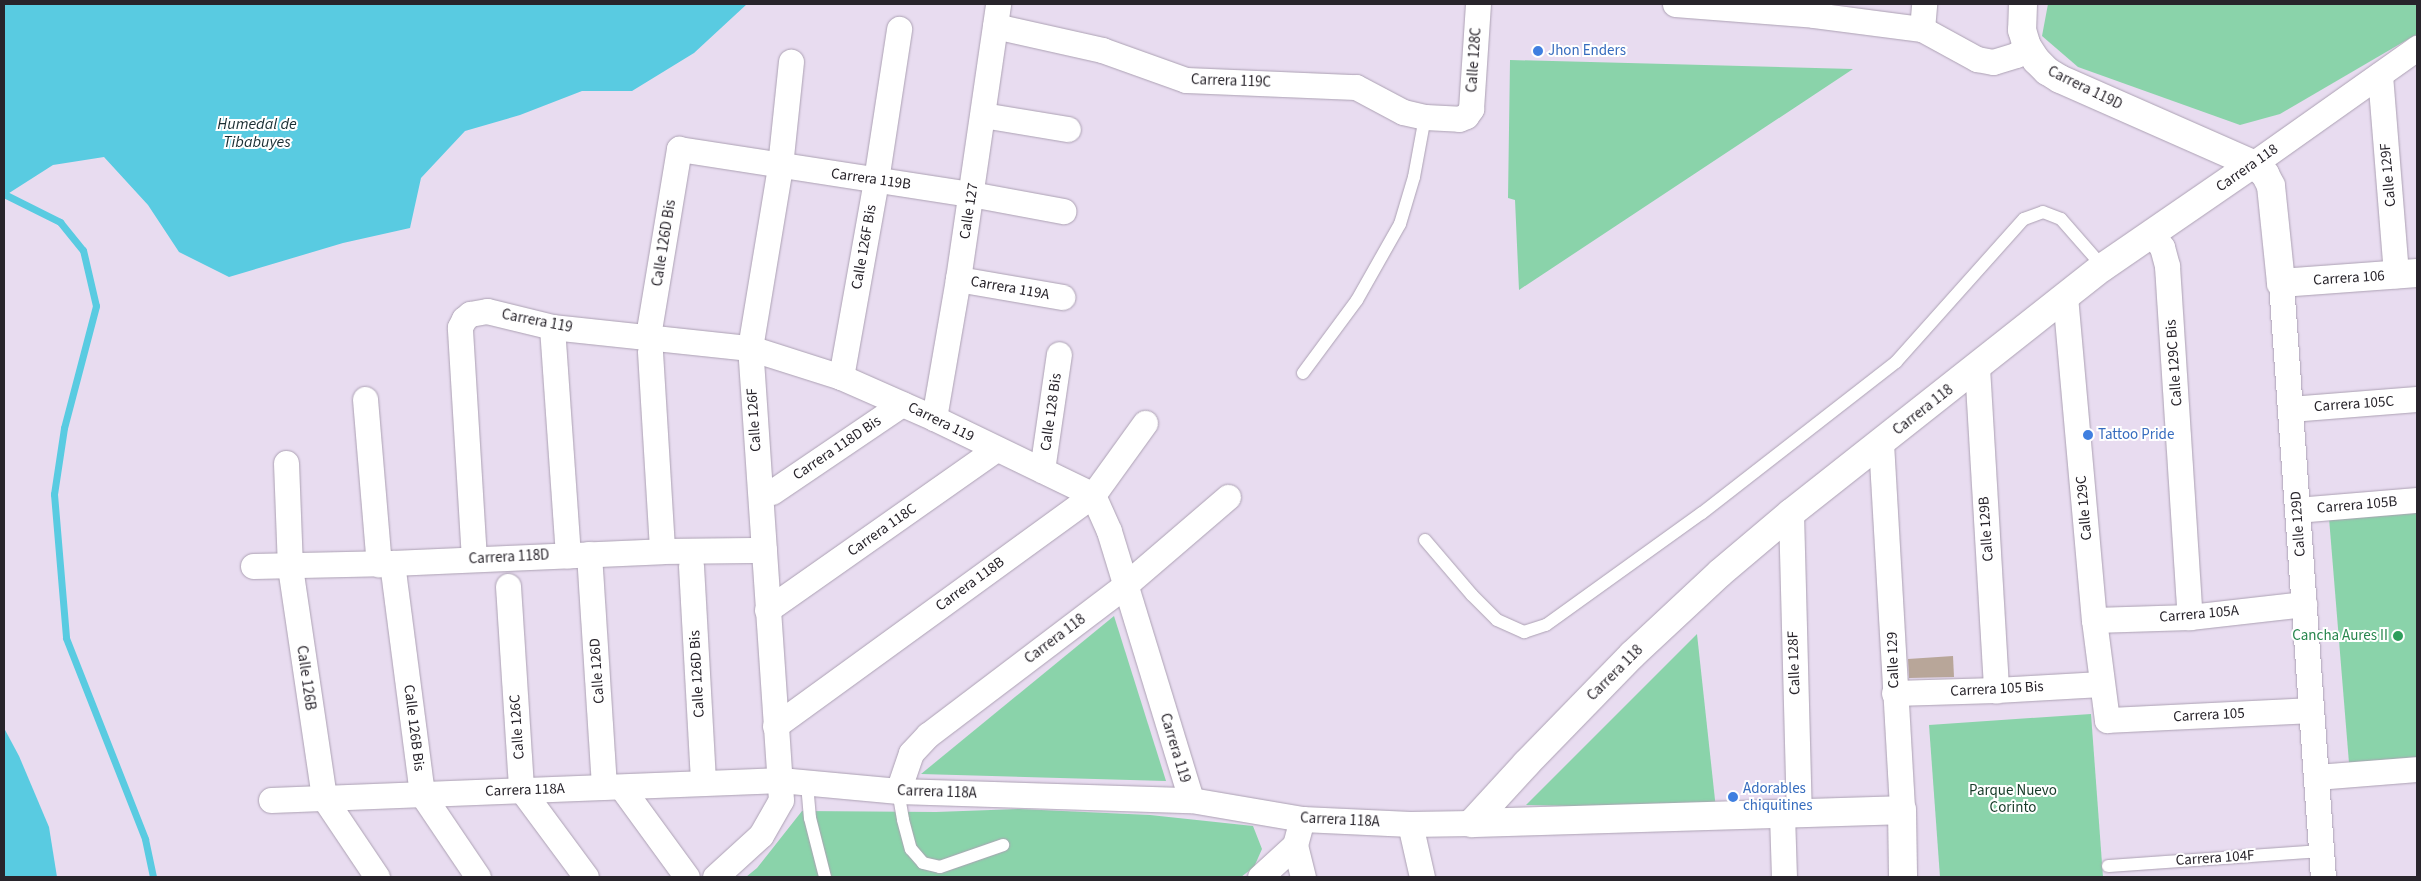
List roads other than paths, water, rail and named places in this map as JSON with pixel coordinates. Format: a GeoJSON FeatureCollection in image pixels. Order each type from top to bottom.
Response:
{"type":"FeatureCollection","features":[{"type":"Feature","properties":{"kind":"street","name":"Calle 128C"},"geometry":{"type":"LineString","coordinates":[[1466,116],[1471,109],[1478,4]]}},
{"type":"Feature","properties":{"kind":"street"},"geometry":{"type":"LineString","coordinates":[[1675,4],[1814,10],[1922,28],[1977,59],[1994,62],[2016,55],[2027,46],[2022,30],[2023,4]]}},
{"type":"Feature","properties":{"kind":"street"},"geometry":{"type":"LineString","coordinates":[[1922,28],[1924,4]]}},
{"type":"Feature","properties":{"kind":"street","name":"Carrera 119C"},"geometry":{"type":"LineString","coordinates":[[997,15],[1186,80],[1356,87],[1403,112],[1425,117],[1459,119],[1466,116]]}},
{"type":"Feature","properties":{"kind":"street","name":"Calle 127"},"geometry":{"type":"LineString","coordinates":[[934,418],[958,279],[997,15]]}},
{"type":"Feature","properties":{"kind":"street","name":"Calle 126F Bis"},"geometry":{"type":"LineString","coordinates":[[841,377],[876,180],[899,29]]}},
{"type":"Feature","properties":{"kind":"street","name":"Carrera 119D"},"geometry":{"type":"LineString","coordinates":[[2027,46],[2041,66],[2060,79],[2259,169]]}},
{"type":"Feature","properties":{"kind":"street","name":"Carrera 118"},"geometry":{"type":"LineString","coordinates":[[1472,823],[1526,764],[1632,655],[1720,573],[1791,513],[2102,267],[2152,233],[2259,169],[2417,48]]}},
{"type":"Feature","properties":{"kind":"street","name":"Calle 126F"},"geometry":{"type":"LineString","coordinates":[[780,780],[750,348],[780,166],[791,62]]}},
{"type":"Feature","properties":{"kind":"street","name":"Calle 129F"},"geometry":{"type":"LineString","coordinates":[[2380,75],[2406,274]]}},
{"type":"Feature","properties":{"kind":"street"},"geometry":{"type":"LineString","coordinates":[[983,115],[1068,129]]}},
{"type":"Feature","properties":{"kind":"street","name":"Carrera 119B"},"geometry":{"type":"LineString","coordinates":[[679,149],[971,194],[1063,211]]}},
{"type":"Feature","properties":{"kind":"street","name":"Calle 126D Bis"},"geometry":{"type":"LineString","coordinates":[[662,551],[649,344],[679,149]]}},
{"type":"Feature","properties":{"kind":"street","name":"Calle 129D"},"geometry":{"type":"LineString","coordinates":[[2259,169],[2271,186],[2282,283],[2323,877]]}},
{"type":"Feature","properties":{"kind":"street","name":"Calle 129C Bis"},"geometry":{"type":"LineString","coordinates":[[2152,233],[2162,247],[2168,266],[2190,617]]}},
{"type":"Feature","properties":{"kind":"street","name":"Carrera 106"},"geometry":{"type":"LineString","coordinates":[[2282,283],[2406,274]]}},
{"type":"Feature","properties":{"kind":"street","name":"Carrera 119A"},"geometry":{"type":"LineString","coordinates":[[958,279],[1062,297]]}},
{"type":"Feature","properties":{"kind":"street","name":"Calle 129C"},"geometry":{"type":"LineString","coordinates":[[2065,296],[2100,684],[2107,720]]}},
{"type":"Feature","properties":{"kind":"street","name":"Carrera 119"},"geometry":{"type":"LineString","coordinates":[[474,559],[460,327],[464,319],[470,314],[486,311],[552,327],[649,344],[750,348],[841,377],[934,418],[1093,495],[1109,531],[1124,586],[1191,800]]}},
{"type":"Feature","properties":{"kind":"street","name":"Calle 126D"},"geometry":{"type":"LineString","coordinates":[[552,327],[579,554],[613,788]]}},
{"type":"Feature","properties":{"kind":"street","name":"Calle 128 Bis"},"geometry":{"type":"LineString","coordinates":[[1042,470],[1059,354]]}},
{"type":"Feature","properties":{"kind":"street","name":"Calle 129B"},"geometry":{"type":"LineString","coordinates":[[1977,367],[1996,690]]}},
{"type":"Feature","properties":{"kind":"street","name":"Calle 126B Bis"},"geometry":{"type":"LineString","coordinates":[[365,399],[386,564],[422,794],[478,877]]}},
{"type":"Feature","properties":{"kind":"street","name":"Carrera 105C"},"geometry":{"type":"LineString","coordinates":[[2290,409],[2417,400]]}},
{"type":"Feature","properties":{"kind":"street","name":"Carrera 118D Bis"},"geometry":{"type":"LineString","coordinates":[[772,492],[902,404]]}},
{"type":"Feature","properties":{"kind":"street","name":"Carrera 118B"},"geometry":{"type":"LineString","coordinates":[[775,726],[1093,495],[1145,423]]}},
{"type":"Feature","properties":{"kind":"street","name":"Calle 129"},"geometry":{"type":"LineString","coordinates":[[1881,443],[1886,493],[1894,693],[1902,810],[1903,877]]}},
{"type":"Feature","properties":{"kind":"street","name":"Carrera 118C"},"geometry":{"type":"LineString","coordinates":[[768,610],[996,449]]}},
{"type":"Feature","properties":{"kind":"street","name":"Calle 126B"},"geometry":{"type":"LineString","coordinates":[[286,463],[290,567],[324,798],[376,877]]}},
{"type":"Feature","properties":{"kind":"street","name":"Carrera 118"},"geometry":{"type":"LineString","coordinates":[[898,790],[911,753],[928,735],[1124,586],[1228,498]]}},
{"type":"Feature","properties":{"kind":"street","name":"Carrera 105B"},"geometry":{"type":"LineString","coordinates":[[2297,510],[2417,500]]}},
{"type":"Feature","properties":{"kind":"street","name":"Calle 128F"},"geometry":{"type":"LineString","coordinates":[[1784,877],[1790,814],[1791,513]]}},
{"type":"Feature","properties":{"kind":"street","name":"Carrera 118D"},"geometry":{"type":"LineString","coordinates":[[253,566],[290,567],[386,564],[662,551],[764,550]]}},
{"type":"Feature","properties":{"kind":"street","name":"Calle 126D Bis"},"geometry":{"type":"LineString","coordinates":[[691,566],[703,782]]}},
{"type":"Feature","properties":{"kind":"street","name":"Calle 126C"},"geometry":{"type":"LineString","coordinates":[[508,586],[521,789]]}},
{"type":"Feature","properties":{"kind":"street","name":"Carrera 105A"},"geometry":{"type":"LineString","coordinates":[[2094,620],[2190,617],[2304,604]]}},
{"type":"Feature","properties":{"kind":"street","name":"Carrera 105 Bis"},"geometry":{"type":"LineString","coordinates":[[1894,693],[2100,684]]}},
{"type":"Feature","properties":{"kind":"street","name":"Carrera 105"},"geometry":{"type":"LineString","coordinates":[[2107,720],[2312,710]]}},
{"type":"Feature","properties":{"kind":"street"},"geometry":{"type":"LineString","coordinates":[[2316,777],[2417,769]]}},
{"type":"Feature","properties":{"kind":"street"},"geometry":{"type":"LineString","coordinates":[[714,877],[761,835],[781,800],[780,780]]}},
{"type":"Feature","properties":{"kind":"street","name":"Carrera 118A"},"geometry":{"type":"LineString","coordinates":[[271,800],[780,780],[807,784],[898,790],[1191,800],[1302,819],[1410,824],[1902,810]]}},
{"type":"Feature","properties":{"kind":"street"},"geometry":{"type":"LineString","coordinates":[[613,788],[687,877]]}},
{"type":"Feature","properties":{"kind":"street"},"geometry":{"type":"LineString","coordinates":[[521,789],[586,877]]}},
{"type":"Feature","properties":{"kind":"street"},"geometry":{"type":"LineString","coordinates":[[1302,819],[1295,845],[1303,877]]}},
{"type":"Feature","properties":{"kind":"street"},"geometry":{"type":"LineString","coordinates":[[1410,824],[1422,877]]}},
{"type":"Feature","properties":{"kind":"street"},"geometry":{"type":"LineString","coordinates":[[1260,877],[1295,845]]}},
{"type":"Feature","properties":{"kind":"lane"},"geometry":{"type":"LineString","coordinates":[[1303,373],[1357,300],[1400,224],[1414,177],[1425,117]]}},
{"type":"Feature","properties":{"kind":"lane"},"geometry":{"type":"LineString","coordinates":[[1425,540],[1472,596],[1497,620],[1524,632],[1546,625],[1702,513],[1896,362],[2024,219],[2043,212],[2061,220],[2102,267]]}},
{"type":"Feature","properties":{"kind":"lane"},"geometry":{"type":"LineString","coordinates":[[807,784],[810,818],[825,877]]}},
{"type":"Feature","properties":{"kind":"lane"},"geometry":{"type":"LineString","coordinates":[[898,790],[903,820],[911,849],[923,863],[940,867],[1003,845]]}},
{"type":"Feature","properties":{"kind":"lane","name":"Carrera 104F"},"geometry":{"type":"LineString","coordinates":[[2108,866],[2322,851]]}},
{"type":"Feature","properties":{"kind":"water","name":"Humedal de Tibabuyes"},"geometry":{"type":"Polygon","coordinates":[[[4,4],[747,4],[694,53],[632,91],[582,91],[520,115],[465,131],[421,178],[410,228],[343,243],[229,277],[179,252],[148,205],[104,157],[53,165],[6,195],[4,201],[4,4]]]}},
{"type":"Feature","properties":{"kind":"water"},"geometry":{"type":"Polygon","coordinates":[[[4,728],[19,756],[49,827],[57,877],[4,877],[4,728]]]}},
{"type":"Feature","properties":{"kind":"waterway"},"geometry":{"type":"LineString","coordinates":[[4,194],[60,222],[83,250],[96,306],[64,428],[54,494],[66,638],[145,839],[153,877]]}},
{"type":"Feature","properties":{"kind":"place","name":"Jhon Enders"},"geometry":{"type":"Point","coordinates":[1538,51]}},
{"type":"Feature","properties":{"kind":"place","name":"Tattoo Pride"},"geometry":{"type":"Point","coordinates":[2088,435]}},
{"type":"Feature","properties":{"kind":"place","name":"Cancha Aures II"},"geometry":{"type":"Point","coordinates":[2398,636]}},
{"type":"Feature","properties":{"kind":"place","name":"Adorables chiquitines"},"geometry":{"type":"Point","coordinates":[1733,797]}},
{"type":"Feature","properties":{"kind":"park label","name":"Parque Nuevo Corinto"},"geometry":{"type":"Point","coordinates":[2013,798]}}]}
